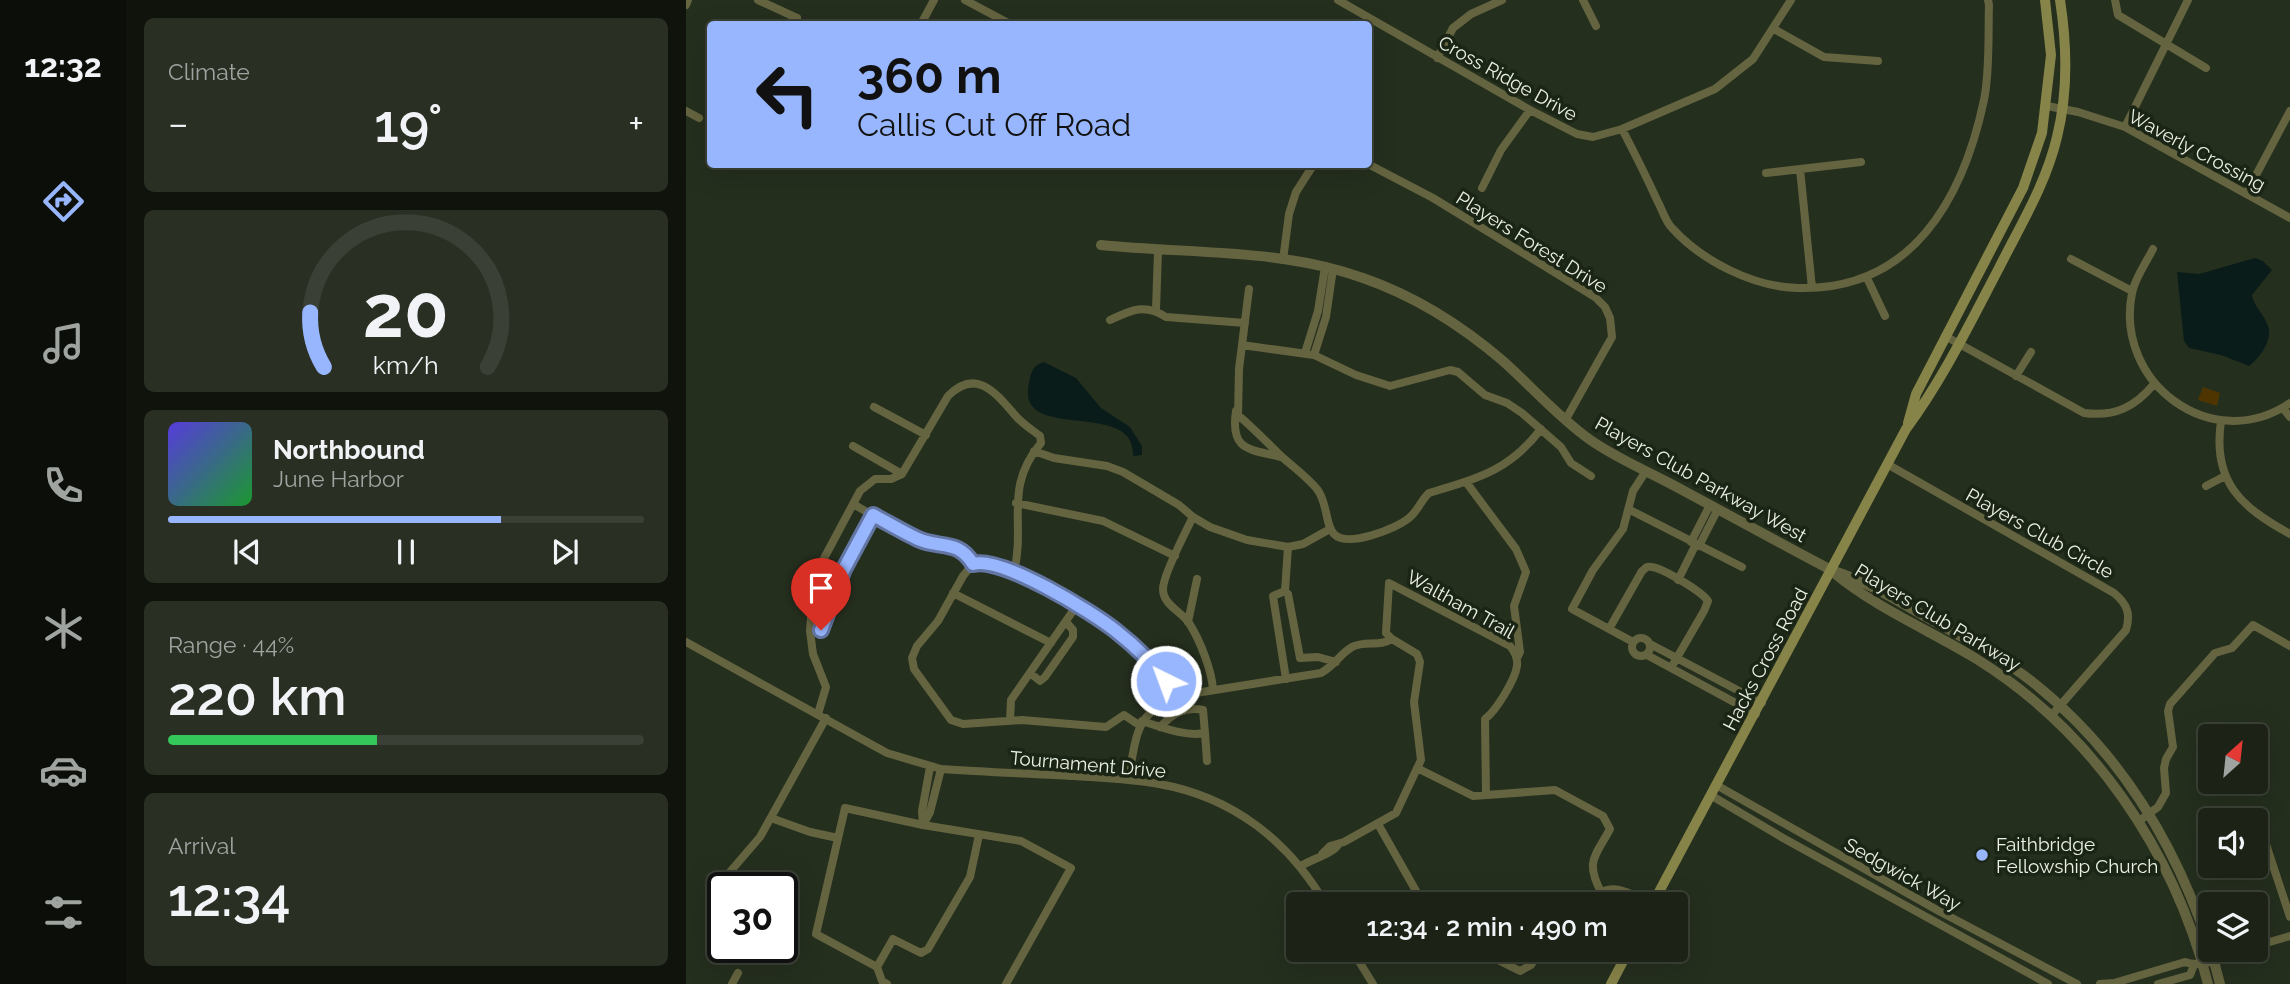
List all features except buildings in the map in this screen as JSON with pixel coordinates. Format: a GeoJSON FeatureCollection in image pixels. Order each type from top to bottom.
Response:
{"type":"FeatureCollection","features":[{"type":"Feature","properties":{"kind":"main road","name":"Hacks Cross Road"},"geometry":{"type":"LineString","coordinates":[[1906,429],[1916,394],[2023,188],[2042,133],[2051,55],[2045,0]]}},
{"type":"Feature","properties":{"kind":"main road","name":"Hacks Cross Road"},"geometry":{"type":"LineString","coordinates":[[1660,892],[1887,464],[1959,344],[2037,194],[2057,137],[2062,109],[2066,55],[2060,0]]}},
{"type":"Feature","properties":{"kind":"main road"},"geometry":{"type":"LineString","coordinates":[[1611,984],[1623,962]]}},
{"type":"Feature","properties":{"kind":"street"},"geometry":{"type":"LineString","coordinates":[[758,0],[797,18]]}},
{"type":"Feature","properties":{"kind":"street"},"geometry":{"type":"LineString","coordinates":[[923,21],[934,0]]}},
{"type":"Feature","properties":{"kind":"street"},"geometry":{"type":"LineString","coordinates":[[965,0],[1004,21]]}},
{"type":"Feature","properties":{"kind":"street","name":"Cross Ridge Drive"},"geometry":{"type":"LineString","coordinates":[[1338,0],[1530,110],[1577,134],[1593,137],[1622,128],[1715,89],[1753,60],[1791,0]]}},
{"type":"Feature","properties":{"kind":"street"},"geometry":{"type":"LineString","coordinates":[[1437,58],[1453,28],[1471,14],[1502,0]]}},
{"type":"Feature","properties":{"kind":"street"},"geometry":{"type":"LineString","coordinates":[[1583,0],[1596,26]]}},
{"type":"Feature","properties":{"kind":"street"},"geometry":{"type":"LineString","coordinates":[[1622,128],[1671,227],[1702,254],[1750,279],[1779,288],[1812,288],[1867,278],[1906,254],[1935,225],[1951,197],[1973,144],[1985,97],[1989,5],[1987,0]]}},
{"type":"Feature","properties":{"kind":"street"},"geometry":{"type":"LineString","coordinates":[[2115,0],[2118,15],[2206,68]]}},
{"type":"Feature","properties":{"kind":"street"},"geometry":{"type":"LineString","coordinates":[[2125,127],[2189,0]]}},
{"type":"Feature","properties":{"kind":"street"},"geometry":{"type":"LineString","coordinates":[[1774,29],[1824,57],[1878,61]]}},
{"type":"Feature","properties":{"kind":"street","name":"Waverly Crossing"},"geometry":{"type":"LineString","coordinates":[[2047,107],[2125,127],[2290,218]]}},
{"type":"Feature","properties":{"kind":"street"},"geometry":{"type":"LineString","coordinates":[[1482,188],[1501,150],[1530,110]]}},
{"type":"Feature","properties":{"kind":"street"},"geometry":{"type":"LineString","coordinates":[[686,111],[699,118]]}},
{"type":"Feature","properties":{"kind":"street"},"geometry":{"type":"LineString","coordinates":[[2246,194],[2290,111]]}},
{"type":"Feature","properties":{"kind":"street"},"geometry":{"type":"LineString","coordinates":[[1766,173],[1861,162]]}},
{"type":"Feature","properties":{"kind":"street","name":"Players Forest Drive"},"geometry":{"type":"LineString","coordinates":[[1372,166],[1595,297],[1605,307],[1610,318],[1612,337],[1566,419]]}},
{"type":"Feature","properties":{"kind":"street"},"geometry":{"type":"LineString","coordinates":[[1283,260],[1289,214],[1296,192],[1311,168]]}},
{"type":"Feature","properties":{"kind":"street"},"geometry":{"type":"LineString","coordinates":[[1800,169],[1812,288]]}},
{"type":"Feature","properties":{"kind":"street","name":"Players Club Parkway West"},"geometry":{"type":"LineString","coordinates":[[1101,245],[1228,254],[1329,268],[1363,278],[1433,309],[1503,362],[1589,440],[1831,570]]}},
{"type":"Feature","properties":{"kind":"street"},"geometry":{"type":"LineString","coordinates":[[2152,249],[2132,292],[2131,323],[2140,362],[2154,384],[2177,403],[2221,421],[2255,418],[2286,405],[2290,417]]}},
{"type":"Feature","properties":{"kind":"street"},"geometry":{"type":"LineString","coordinates":[[1156,310],[1158,251]]}},
{"type":"Feature","properties":{"kind":"street"},"geometry":{"type":"LineString","coordinates":[[2071,259],[2132,292]]}},
{"type":"Feature","properties":{"kind":"street"},"geometry":{"type":"LineString","coordinates":[[1314,355],[1329,268]]}},
{"type":"Feature","properties":{"kind":"street"},"geometry":{"type":"LineString","coordinates":[[1867,278],[1885,316]]}},
{"type":"Feature","properties":{"kind":"street"},"geometry":{"type":"LineString","coordinates":[[1249,289],[1234,427],[1236,439],[1241,446],[1284,458]]}},
{"type":"Feature","properties":{"kind":"street"},"geometry":{"type":"LineString","coordinates":[[1110,320],[1128,311],[1141,309],[1156,310],[1166,317],[1245,323]]}},
{"type":"Feature","properties":{"kind":"street"},"geometry":{"type":"LineString","coordinates":[[1305,353],[1319,325]]}},
{"type":"Feature","properties":{"kind":"street"},"geometry":{"type":"LineString","coordinates":[[1945,336],[2084,413],[2099,415],[2129,408],[2154,384]]}},
{"type":"Feature","properties":{"kind":"street"},"geometry":{"type":"LineString","coordinates":[[1242,345],[1314,355],[1390,386],[1450,370],[1458,372],[1475,388],[1507,403],[1541,429],[1562,447],[1571,463],[1591,476]]}},
{"type":"Feature","properties":{"kind":"street"},"geometry":{"type":"LineString","coordinates":[[2015,376],[2031,352]]}},
{"type":"Feature","properties":{"kind":"street"},"geometry":{"type":"LineString","coordinates":[[730,872],[760,837],[822,716],[826,687],[813,654],[810,631],[814,577],[867,483],[875,479],[891,479],[902,474],[948,396],[958,386],[969,383],[988,387],[1007,404],[1016,417],[1040,436],[1041,443],[1034,451],[1018,489],[1018,556],[1014,572]]}},
{"type":"Feature","properties":{"kind":"street"},"geometry":{"type":"LineString","coordinates":[[874,407],[926,435]]}},
{"type":"Feature","properties":{"kind":"street"},"geometry":{"type":"LineString","coordinates":[[1236,408],[1238,415],[1319,492],[1330,529],[1343,539],[1361,538],[1408,520],[1429,493],[1494,471],[1512,460],[1531,443],[1541,429]]}},
{"type":"Feature","properties":{"kind":"street"},"geometry":{"type":"LineString","coordinates":[[2221,421],[2219,436],[2225,476],[2250,510],[2290,534]]}},
{"type":"Feature","properties":{"kind":"street"},"geometry":{"type":"LineString","coordinates":[[853,446],[902,474]]}},
{"type":"Feature","properties":{"kind":"street"},"geometry":{"type":"LineString","coordinates":[[1034,451],[1054,458],[1107,466],[1123,472],[1210,527],[1247,540],[1288,547],[1303,544],[1330,529]]}},
{"type":"Feature","properties":{"kind":"street","name":"Players Club Circle"},"geometry":{"type":"LineString","coordinates":[[1887,464],[2114,593],[2126,604],[2130,618],[2126,630],[2051,716]]}},
{"type":"Feature","properties":{"kind":"street"},"geometry":{"type":"LineString","coordinates":[[1633,642],[1572,610],[1593,570],[1623,529],[1636,486],[1646,471]]}},
{"type":"Feature","properties":{"kind":"street"},"geometry":{"type":"LineString","coordinates":[[2206,486],[2225,476]]}},
{"type":"Feature","properties":{"kind":"street"},"geometry":{"type":"LineString","coordinates":[[1466,482],[1516,549],[1526,572],[1514,606],[1521,652],[1516,656],[1517,670],[1493,713],[1485,719],[1486,795]]}},
{"type":"Feature","properties":{"kind":"street"},"geometry":{"type":"LineString","coordinates":[[1016,503],[1103,521],[1175,556]]}},
{"type":"Feature","properties":{"kind":"street"},"geometry":{"type":"LineString","coordinates":[[853,504],[922,541],[954,546],[967,555],[973,564]]}},
{"type":"Feature","properties":{"kind":"street"},"geometry":{"type":"LineString","coordinates":[[1678,580],[1714,507]]}},
{"type":"Feature","properties":{"kind":"street"},"geometry":{"type":"LineString","coordinates":[[1630,510],[1742,567]]}},
{"type":"Feature","properties":{"kind":"street"},"geometry":{"type":"LineString","coordinates":[[810,631],[818,631],[823,626],[844,569],[873,515]]}},
{"type":"Feature","properties":{"kind":"street"},"geometry":{"type":"LineString","coordinates":[[1194,517],[1163,588],[1169,604],[1188,622],[1212,676],[1213,690]]}},
{"type":"Feature","properties":{"kind":"street"},"geometry":{"type":"LineString","coordinates":[[1288,547],[1285,591],[1288,594],[1300,658],[1318,657],[1336,662]]}},
{"type":"Feature","properties":{"kind":"street"},"geometry":{"type":"LineString","coordinates":[[1177,696],[1154,665],[1115,630],[1077,605],[1014,572],[985,562],[973,564],[968,568],[938,621],[912,658],[914,669],[947,716],[955,722],[963,724],[1010,720],[1106,727],[1124,715],[1141,723],[1198,735],[1205,733]]}},
{"type":"Feature","properties":{"kind":"street"},"geometry":{"type":"LineString","coordinates":[[1609,629],[1642,571],[1647,567],[1657,569],[1703,594],[1708,601],[1671,668]]}},
{"type":"Feature","properties":{"kind":"street","name":"Players Club Parkway"},"geometry":{"type":"LineString","coordinates":[[1831,570],[1860,579],[1981,648],[2029,680],[2059,706],[2116,766],[2150,813],[2198,911]]}},
{"type":"Feature","properties":{"kind":"street","name":"Players Club Parkway"},"geometry":{"type":"LineString","coordinates":[[1831,570],[1853,589],[1975,658],[2022,689],[2099,766],[2160,857],[2185,910],[2198,965],[2208,984]]}},
{"type":"Feature","properties":{"kind":"street"},"geometry":{"type":"LineString","coordinates":[[1188,622],[1197,579]]}},
{"type":"Feature","properties":{"kind":"street","name":"Waltham Trail"},"geometry":{"type":"LineString","coordinates":[[1392,639],[1386,633],[1389,583],[1510,646],[1516,656]]}},
{"type":"Feature","properties":{"kind":"street"},"geometry":{"type":"LineString","coordinates":[[1285,591],[1273,597],[1286,679]]}},
{"type":"Feature","properties":{"kind":"street"},"geometry":{"type":"LineString","coordinates":[[953,593],[1051,643]]}},
{"type":"Feature","properties":{"kind":"street"},"geometry":{"type":"LineString","coordinates":[[1010,720],[1011,700],[1077,605]]}},
{"type":"Feature","properties":{"kind":"street"},"geometry":{"type":"LineString","coordinates":[[1030,673],[1040,681],[1045,677],[1073,637],[1073,629],[1066,622]]}},
{"type":"Feature","properties":{"kind":"street"},"geometry":{"type":"LineString","coordinates":[[2138,821],[2164,800],[2166,793],[2164,768],[2173,747],[2168,711],[2170,704],[2215,653],[2232,648],[2253,625],[2290,646]]}},
{"type":"Feature","properties":{"kind":"street"},"geometry":{"type":"LineString","coordinates":[[1633,642],[1643,638],[1762,703]]}},
{"type":"Feature","properties":{"kind":"street"},"geometry":{"type":"LineString","coordinates":[[1128,780],[1141,723],[1158,704],[1177,696],[1321,673],[1353,646],[1386,643],[1392,639],[1417,654],[1420,662],[1414,702],[1421,760],[1396,813],[1338,845],[1329,846],[1322,854],[1301,866]]}},
{"type":"Feature","properties":{"kind":"street","name":"Tournament Drive"},"geometry":{"type":"LineString","coordinates":[[686,642],[887,753],[930,767],[1128,780],[1183,789],[1219,803],[1278,841],[1301,866],[1318,892]]}},
{"type":"Feature","properties":{"kind":"street"},"geometry":{"type":"LineString","coordinates":[[1633,642],[1635,655],[1643,656],[1650,649],[1650,644]]}},
{"type":"Feature","properties":{"kind":"street"},"geometry":{"type":"LineString","coordinates":[[1647,654],[1756,714]]}},
{"type":"Feature","properties":{"kind":"street"},"geometry":{"type":"LineString","coordinates":[[1695,681],[1700,670]]}},
{"type":"Feature","properties":{"kind":"street"},"geometry":{"type":"LineString","coordinates":[[1730,699],[1735,689]]}},
{"type":"Feature","properties":{"kind":"street"},"geometry":{"type":"LineString","coordinates":[[1160,727],[1170,715],[1180,710],[1203,710],[1207,761]]}},
{"type":"Feature","properties":{"kind":"street"},"geometry":{"type":"LineString","coordinates":[[923,825],[922,811],[930,767]]}},
{"type":"Feature","properties":{"kind":"street"},"geometry":{"type":"LineString","coordinates":[[1417,768],[1473,796],[1555,790],[1603,816],[1609,829],[1591,865],[1591,874],[1601,892],[1616,889],[1623,892]]}},
{"type":"Feature","properties":{"kind":"street"},"geometry":{"type":"LineString","coordinates":[[923,825],[930,812],[941,769]]}},
{"type":"Feature","properties":{"kind":"street","name":"Sedgwick Way"},"geometry":{"type":"LineString","coordinates":[[1715,791],[1792,844],[2048,984]]}},
{"type":"Feature","properties":{"kind":"street","name":"Sedgwick Way"},"geometry":{"type":"LineString","coordinates":[[1715,791],[2031,962],[2077,984]]}},
{"type":"Feature","properties":{"kind":"street"},"geometry":{"type":"LineString","coordinates":[[887,984],[882,981],[877,967],[816,934],[845,808],[923,825],[1021,841],[1071,868],[1006,984]]}},
{"type":"Feature","properties":{"kind":"street"},"geometry":{"type":"LineString","coordinates":[[771,818],[810,832],[838,838]]}},
{"type":"Feature","properties":{"kind":"street"},"geometry":{"type":"LineString","coordinates":[[1378,824],[1417,892]]}},
{"type":"Feature","properties":{"kind":"street"},"geometry":{"type":"LineString","coordinates":[[877,967],[892,939],[921,953],[928,949],[970,877],[979,835]]}},
{"type":"Feature","properties":{"kind":"street"},"geometry":{"type":"LineString","coordinates":[[2268,850],[2290,916]]}},
{"type":"Feature","properties":{"kind":"street"},"geometry":{"type":"LineString","coordinates":[[2268,942],[2290,936]]}},
{"type":"Feature","properties":{"kind":"street"},"geometry":{"type":"LineString","coordinates":[[1359,962],[1373,984]]}},
{"type":"Feature","properties":{"kind":"street"},"geometry":{"type":"LineString","coordinates":[[1500,962],[1517,971],[1524,970],[1533,962]]}},
{"type":"Feature","properties":{"kind":"street"},"geometry":{"type":"LineString","coordinates":[[2100,984],[2114,983],[2185,962],[2198,965]]}},
{"type":"Feature","properties":{"kind":"street"},"geometry":{"type":"LineString","coordinates":[[2158,984],[2190,975],[2201,962]]}},
{"type":"Feature","properties":{"kind":"street","name":"Players Club Parkway"},"geometry":{"type":"LineString","coordinates":[[2214,962],[2220,984]]}},
{"type":"Feature","properties":{"kind":"street"},"geometry":{"type":"LineString","coordinates":[[732,984],[738,973]]}},
{"type":"Feature","properties":{"kind":"shaded area"},"geometry":{"type":"Polygon","coordinates":[[[2255,258],[2263,261],[2272,270],[2252,295],[2269,331],[2261,354],[2249,366],[2221,355],[2189,348],[2184,341],[2177,272],[2199,274],[2255,258]]]}},
{"type":"Feature","properties":{"kind":"shaded area"},"geometry":{"type":"Polygon","coordinates":[[[1044,362],[1076,378],[1101,408],[1130,427],[1142,446],[1142,455],[1133,456],[1129,438],[1116,428],[1057,418],[1040,412],[1030,402],[1029,383],[1033,370],[1044,362]]]}},
{"type":"Feature","properties":{"kind":"shaded area"},"geometry":{"type":"Polygon","coordinates":[[[2203,387],[2220,393],[2217,406],[2198,400],[2203,387]]]}},
{"type":"Feature","properties":{"kind":"place","name":"Faithbridge Fellowship Church"},"geometry":{"type":"Point","coordinates":[1982,855]}},
{"type":"Feature","properties":{"kind":"route"},"geometry":{"type":"LineString","coordinates":[[821,630],[838,582],[873,515],[922,541],[954,546],[967,555],[973,564],[985,562],[1014,572],[1077,605],[1115,630],[1154,665],[1166,681]]}}]}
